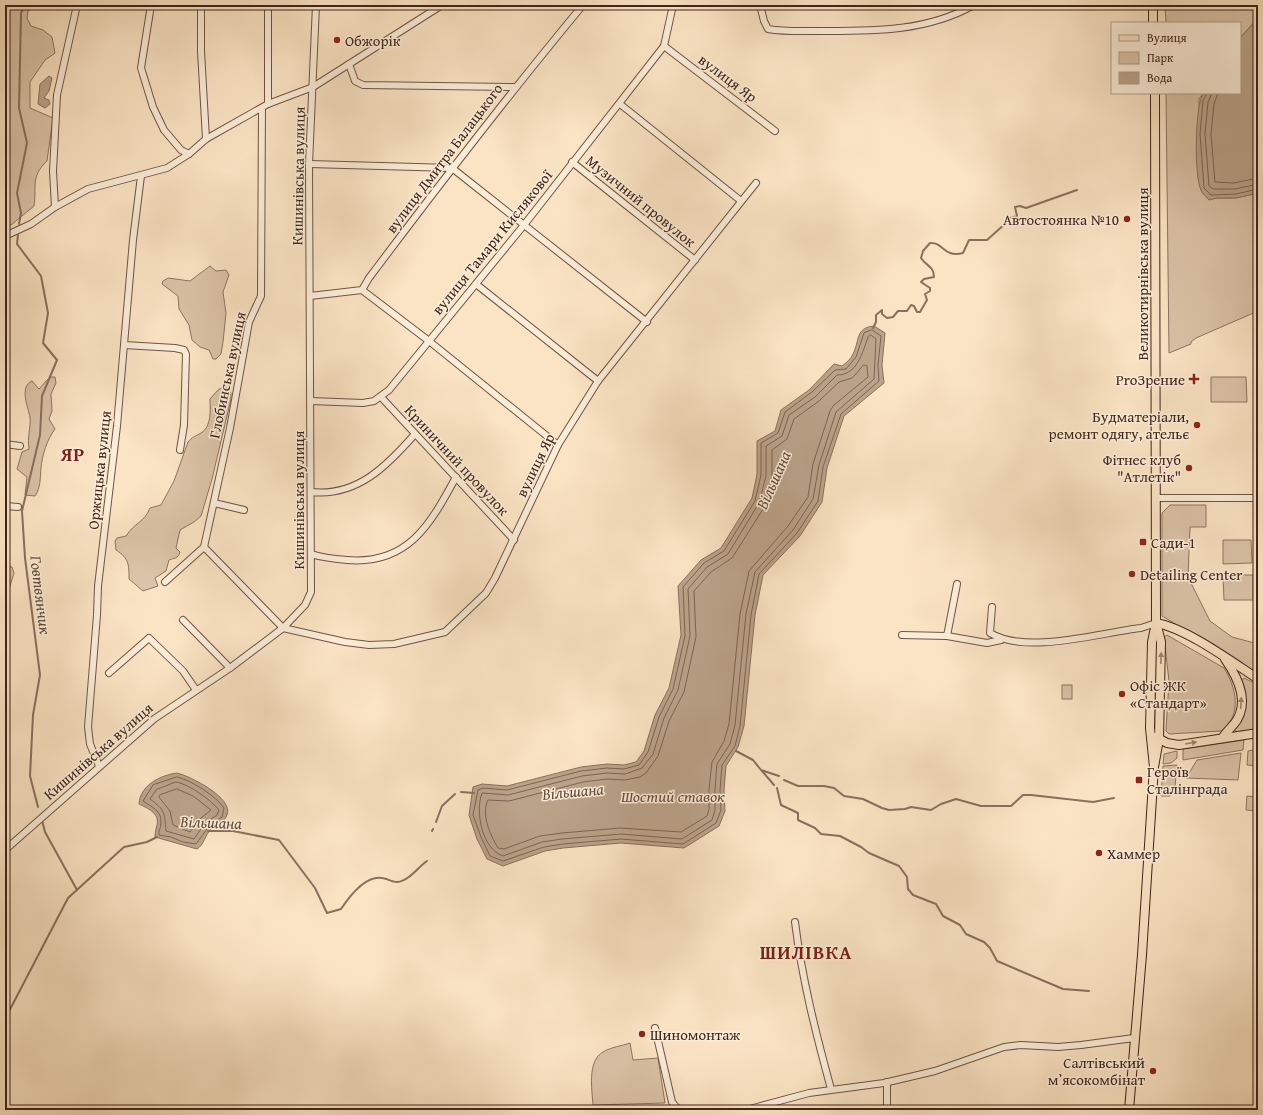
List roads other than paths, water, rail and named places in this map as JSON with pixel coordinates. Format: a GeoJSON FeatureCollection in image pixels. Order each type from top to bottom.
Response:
{"type":"FeatureCollection","features":[{"type":"Feature","properties":{"kind":"main road"},"geometry":{"type":"LineString","coordinates":[[1153,5],[1153,22]]}},
{"type":"Feature","properties":{"kind":"main road","name":"Великотирнівська вулиця"},"geometry":{"type":"LineString","coordinates":[[1154,767],[1150,733],[1152,642],[1156,623],[1155,94]]}},
{"type":"Feature","properties":{"kind":"main road"},"geometry":{"type":"LineString","coordinates":[[1156,623],[1165,624],[1183,633],[1223,656],[1258,679]]}},
{"type":"Feature","properties":{"kind":"main road","name":"Великотирнівська вулиця"},"geometry":{"type":"LineString","coordinates":[[1129,1110],[1142,955],[1154,767],[1159,739],[1161,642],[1156,623]]}},
{"type":"Feature","properties":{"kind":"main road"},"geometry":{"type":"LineString","coordinates":[[1223,656],[1237,678],[1241,695],[1241,705],[1237,720],[1223,737]]}},
{"type":"Feature","properties":{"kind":"main road"},"geometry":{"type":"LineString","coordinates":[[1150,733],[1167,743],[1179,745],[1223,737],[1258,733]]}},
{"type":"Feature","properties":{"kind":"street"},"geometry":{"type":"LineString","coordinates":[[55,207],[53,171],[57,95],[77,5]]}},
{"type":"Feature","properties":{"kind":"street"},"geometry":{"type":"LineString","coordinates":[[151,5],[141,68],[153,107],[164,130],[181,150],[189,154]]}},
{"type":"Feature","properties":{"kind":"street"},"geometry":{"type":"LineString","coordinates":[[201,5],[201,51],[206,139]]}},
{"type":"Feature","properties":{"kind":"street"},"geometry":{"type":"LineString","coordinates":[[268,5],[268,104]]}},
{"type":"Feature","properties":{"kind":"street","name":"Кишинівська вулиця"},"geometry":{"type":"LineString","coordinates":[[5,850],[154,719],[230,668],[283,628],[304,605],[311,592],[309,164],[316,5]]}},
{"type":"Feature","properties":{"kind":"street"},"geometry":{"type":"LineString","coordinates":[[5,236],[31,224],[55,207],[88,189],[167,168],[189,154],[206,139],[268,104],[313,87],[442,5]]}},
{"type":"Feature","properties":{"kind":"street","name":"вулиця Дмитра Балацького"},"geometry":{"type":"LineString","coordinates":[[362,290],[369,278],[452,168],[515,87],[583,5]]}},
{"type":"Feature","properties":{"kind":"street"},"geometry":{"type":"LineString","coordinates":[[664,46],[673,5]]}},
{"type":"Feature","properties":{"kind":"street"},"geometry":{"type":"LineString","coordinates":[[760,5],[764,21],[768,29],[859,31],[914,27],[951,17],[974,5]]}},
{"type":"Feature","properties":{"kind":"street","name":"вулиця Тамари Кислякової"},"geometry":{"type":"LineString","coordinates":[[381,397],[524,225],[664,46]]}},
{"type":"Feature","properties":{"kind":"street","name":"вулиця Яр"},"geometry":{"type":"LineString","coordinates":[[664,46],[775,131]]}},
{"type":"Feature","properties":{"kind":"street"},"geometry":{"type":"LineString","coordinates":[[349,64],[355,81],[363,85],[515,87]]}},
{"type":"Feature","properties":{"kind":"street"},"geometry":{"type":"LineString","coordinates":[[620,104],[741,201]]}},
{"type":"Feature","properties":{"kind":"street","name":"Глобинська вулиця"},"geometry":{"type":"LineString","coordinates":[[204,546],[230,428],[249,322],[261,296],[262,108]]}},
{"type":"Feature","properties":{"kind":"street","name":"Музичний провулок"},"geometry":{"type":"LineString","coordinates":[[572,162],[694,260]]}},
{"type":"Feature","properties":{"kind":"street"},"geometry":{"type":"LineString","coordinates":[[309,164],[452,168],[647,322]]}},
{"type":"Feature","properties":{"kind":"street","name":"Оржицька вулиця"},"geometry":{"type":"LineString","coordinates":[[99,766],[90,744],[88,727],[98,586],[117,426],[133,240],[141,176]]}},
{"type":"Feature","properties":{"kind":"street","name":"вулиця Яр"},"geometry":{"type":"LineString","coordinates":[[283,628],[345,642],[369,645],[394,644],[445,632],[486,592],[514,540],[558,445],[598,381],[647,322],[694,260],[756,183]]}},
{"type":"Feature","properties":{"kind":"street"},"geometry":{"type":"LineString","coordinates":[[476,284],[598,381]]}},
{"type":"Feature","properties":{"kind":"street"},"geometry":{"type":"LineString","coordinates":[[310,296],[362,290],[429,341],[558,445]]}},
{"type":"Feature","properties":{"kind":"street"},"geometry":{"type":"LineString","coordinates":[[124,345],[175,348],[184,350],[186,354],[184,425],[180,450]]}},
{"type":"Feature","properties":{"kind":"street"},"geometry":{"type":"LineString","coordinates":[[311,401],[363,403],[374,401],[381,397]]}},
{"type":"Feature","properties":{"kind":"street","name":"Криничний провулок"},"geometry":{"type":"LineString","coordinates":[[381,397],[514,540]]}},
{"type":"Feature","properties":{"kind":"street"},"geometry":{"type":"LineString","coordinates":[[311,492],[333,492],[358,485],[383,468],[415,434]]}},
{"type":"Feature","properties":{"kind":"street"},"geometry":{"type":"LineString","coordinates":[[5,444],[20,446]]}},
{"type":"Feature","properties":{"kind":"street"},"geometry":{"type":"LineString","coordinates":[[311,554],[320,558],[355,560],[383,558],[394,553],[415,539],[428,524],[456,478]]}},
{"type":"Feature","properties":{"kind":"street"},"geometry":{"type":"LineString","coordinates":[[1156,498],[1258,498]]}},
{"type":"Feature","properties":{"kind":"street"},"geometry":{"type":"LineString","coordinates":[[214,503],[244,510]]}},
{"type":"Feature","properties":{"kind":"street"},"geometry":{"type":"LineString","coordinates":[[5,506],[18,507]]}},
{"type":"Feature","properties":{"kind":"street"},"geometry":{"type":"LineString","coordinates":[[165,582],[204,546],[283,628]]}},
{"type":"Feature","properties":{"kind":"street"},"geometry":{"type":"LineString","coordinates":[[947,636],[957,584]]}},
{"type":"Feature","properties":{"kind":"street"},"geometry":{"type":"LineString","coordinates":[[992,607],[990,634],[1001,640],[1028,644],[1141,628],[1156,623]]}},
{"type":"Feature","properties":{"kind":"street"},"geometry":{"type":"LineString","coordinates":[[183,620],[230,668]]}},
{"type":"Feature","properties":{"kind":"street"},"geometry":{"type":"LineString","coordinates":[[902,635],[947,636],[987,643],[1001,640]]}},
{"type":"Feature","properties":{"kind":"street"},"geometry":{"type":"LineString","coordinates":[[109,673],[149,638],[183,671],[196,690]]}},
{"type":"Feature","properties":{"kind":"street"},"geometry":{"type":"LineString","coordinates":[[795,922],[800,962],[816,1036],[831,1089]]}},
{"type":"Feature","properties":{"kind":"street"},"geometry":{"type":"LineString","coordinates":[[655,1028],[672,1102],[677,1108],[683,1110]]}},
{"type":"Feature","properties":{"kind":"street"},"geometry":{"type":"LineString","coordinates":[[746,1110],[809,1093],[887,1082],[934,1071],[1004,1047],[1021,1045],[1066,1046],[1134,1038]]}},
{"type":"Feature","properties":{"kind":"street"},"geometry":{"type":"LineString","coordinates":[[887,1082],[887,1110]]}},
{"type":"Feature","properties":{"kind":"water"},"geometry":{"type":"Polygon","coordinates":[[[1258,18],[1258,193],[1236,198],[1217,198],[1209,200],[1203,194],[1197,171],[1196,141],[1200,100],[1203,94],[1241,94],[1241,37],[1258,18]]]}},
{"type":"Feature","properties":{"kind":"water"},"geometry":{"type":"Polygon","coordinates":[[[49,76],[52,78],[49,91],[44,98],[49,100],[50,104],[45,108],[38,104],[40,84],[49,76]]]}},
{"type":"Feature","properties":{"kind":"water","name":"Шостий ставок"},"geometry":{"type":"Polygon","coordinates":[[[874,326],[885,333],[882,365],[884,383],[844,416],[827,468],[822,502],[800,536],[763,575],[755,615],[744,726],[738,747],[726,766],[724,790],[725,811],[719,826],[684,848],[621,843],[545,851],[503,866],[487,859],[477,839],[469,815],[473,787],[482,784],[507,786],[581,767],[607,764],[624,765],[636,762],[644,751],[655,715],[669,688],[681,635],[678,586],[701,560],[721,548],[752,498],[757,474],[757,441],[775,431],[781,410],[809,390],[834,364],[842,366],[848,361],[853,354],[861,332],[868,327],[874,326]]]}},
{"type":"Feature","properties":{"kind":"water"},"geometry":{"type":"Polygon","coordinates":[[[177,773],[191,778],[210,789],[218,795],[227,808],[227,815],[224,820],[211,829],[197,849],[155,837],[157,817],[146,807],[139,804],[140,797],[147,786],[164,776],[177,773]]]}},
{"type":"Feature","properties":{"kind":"waterway","name":"Говтвянчик"},"geometry":{"type":"LineString","coordinates":[[19,224],[21,213],[17,193],[27,143],[19,108],[21,13],[25,5]]}},
{"type":"Feature","properties":{"kind":"waterway","name":"Вільшана"},"geometry":{"type":"LineString","coordinates":[[873,328],[876,322],[876,315],[882,310],[882,314],[887,318],[893,317],[898,311],[907,311],[911,305],[914,306],[917,312],[920,312],[927,300],[925,294],[930,291],[930,288],[921,282],[924,279],[934,277],[934,273],[931,268],[921,258],[923,251],[930,243],[935,243],[947,252],[956,254],[963,253],[969,240],[987,240],[1006,223],[1007,219],[1017,216],[1015,207],[1020,206],[1026,208],[1077,190]]}},
{"type":"Feature","properties":{"kind":"waterway","name":"Говтвянчик"},"geometry":{"type":"LineString","coordinates":[[18,235],[17,244],[41,276],[48,313],[43,343],[57,360],[42,396],[40,435],[22,511],[25,558],[40,675],[33,715],[30,776],[38,807]]}},
{"type":"Feature","properties":{"kind":"waterway"},"geometry":{"type":"LineString","coordinates":[[736,751],[753,760],[761,770],[779,776]]}},
{"type":"Feature","properties":{"kind":"waterway"},"geometry":{"type":"LineString","coordinates":[[762,771],[774,785]]}},
{"type":"Feature","properties":{"kind":"waterway"},"geometry":{"type":"LineString","coordinates":[[784,780],[798,786],[824,786],[834,788],[844,796],[863,799],[889,810],[911,807],[931,810],[941,804],[956,799],[981,806],[1011,806],[1023,795],[1093,802],[1114,798]]}},
{"type":"Feature","properties":{"kind":"waterway"},"geometry":{"type":"LineString","coordinates":[[777,788],[781,805],[798,813],[798,820],[815,828],[821,834],[840,836],[869,853],[899,866],[907,877],[908,889],[913,895],[936,904],[943,916],[960,925],[966,934],[984,942],[990,948],[997,961],[1063,989],[1089,991]]}},
{"type":"Feature","properties":{"kind":"waterway","name":"Вільшана"},"geometry":{"type":"LineString","coordinates":[[461,792],[474,793]]}},
{"type":"Feature","properties":{"kind":"waterway","name":"Вільшана"},"geometry":{"type":"LineString","coordinates":[[436,822],[442,806],[455,794]]}},
{"type":"Feature","properties":{"kind":"waterway","name":"Говтвянчик"},"geometry":{"type":"LineString","coordinates":[[42,820],[45,832],[77,890]]}},
{"type":"Feature","properties":{"kind":"waterway","name":"Вільшана"},"geometry":{"type":"LineString","coordinates":[[208,831],[233,831],[279,840],[315,888],[327,913],[341,909],[348,899],[364,883],[376,878],[382,878],[395,882],[401,881],[427,861]]}},
{"type":"Feature","properties":{"kind":"waterway","name":"Вільшана"},"geometry":{"type":"LineString","coordinates":[[5,1019],[68,898],[124,847],[147,842],[157,837]]}},
{"type":"Feature","properties":{"kind":"place","name":"Обжорік"},"geometry":{"type":"Point","coordinates":[337,40]}},
{"type":"Feature","properties":{"kind":"place","name":"Автостоянка №10"},"geometry":{"type":"Point","coordinates":[1127,219]}},
{"type":"Feature","properties":{"kind":"place","name":"ProЗрение"},"geometry":{"type":"Point","coordinates":[1194,379]}},
{"type":"Feature","properties":{"kind":"place","name":"Будматеріали, ремонт одягу, ательє"},"geometry":{"type":"Point","coordinates":[1197,425]}},
{"type":"Feature","properties":{"kind":"place","name":"Фітнес клуб \"Атлетік\""},"geometry":{"type":"Point","coordinates":[1189,468]}},
{"type":"Feature","properties":{"kind":"place","name":"Сади-1"},"geometry":{"type":"Point","coordinates":[1143,542]}},
{"type":"Feature","properties":{"kind":"place","name":"Detailing Center"},"geometry":{"type":"Point","coordinates":[1132,574]}},
{"type":"Feature","properties":{"kind":"place","name":"Офіс ЖК «Стандарт»"},"geometry":{"type":"Point","coordinates":[1122,694]}},
{"type":"Feature","properties":{"kind":"place","name":"Героїв Сталінграда"},"geometry":{"type":"Point","coordinates":[1139,780]}},
{"type":"Feature","properties":{"kind":"place","name":"Хаммер"},"geometry":{"type":"Point","coordinates":[1099,853]}},
{"type":"Feature","properties":{"kind":"place","name":"Шиномонтаж"},"geometry":{"type":"Point","coordinates":[642,1034]}},
{"type":"Feature","properties":{"kind":"place","name":"Салтівський мʼясокомбінат"},"geometry":{"type":"Point","coordinates":[1153,1071]}},
{"type":"Feature","properties":{"kind":"district","name":"ЯР"},"geometry":{"type":"Point","coordinates":[73,454]}},
{"type":"Feature","properties":{"kind":"district","name":"ШИЛІВКА"},"geometry":{"type":"Point","coordinates":[806,952]}}]}
